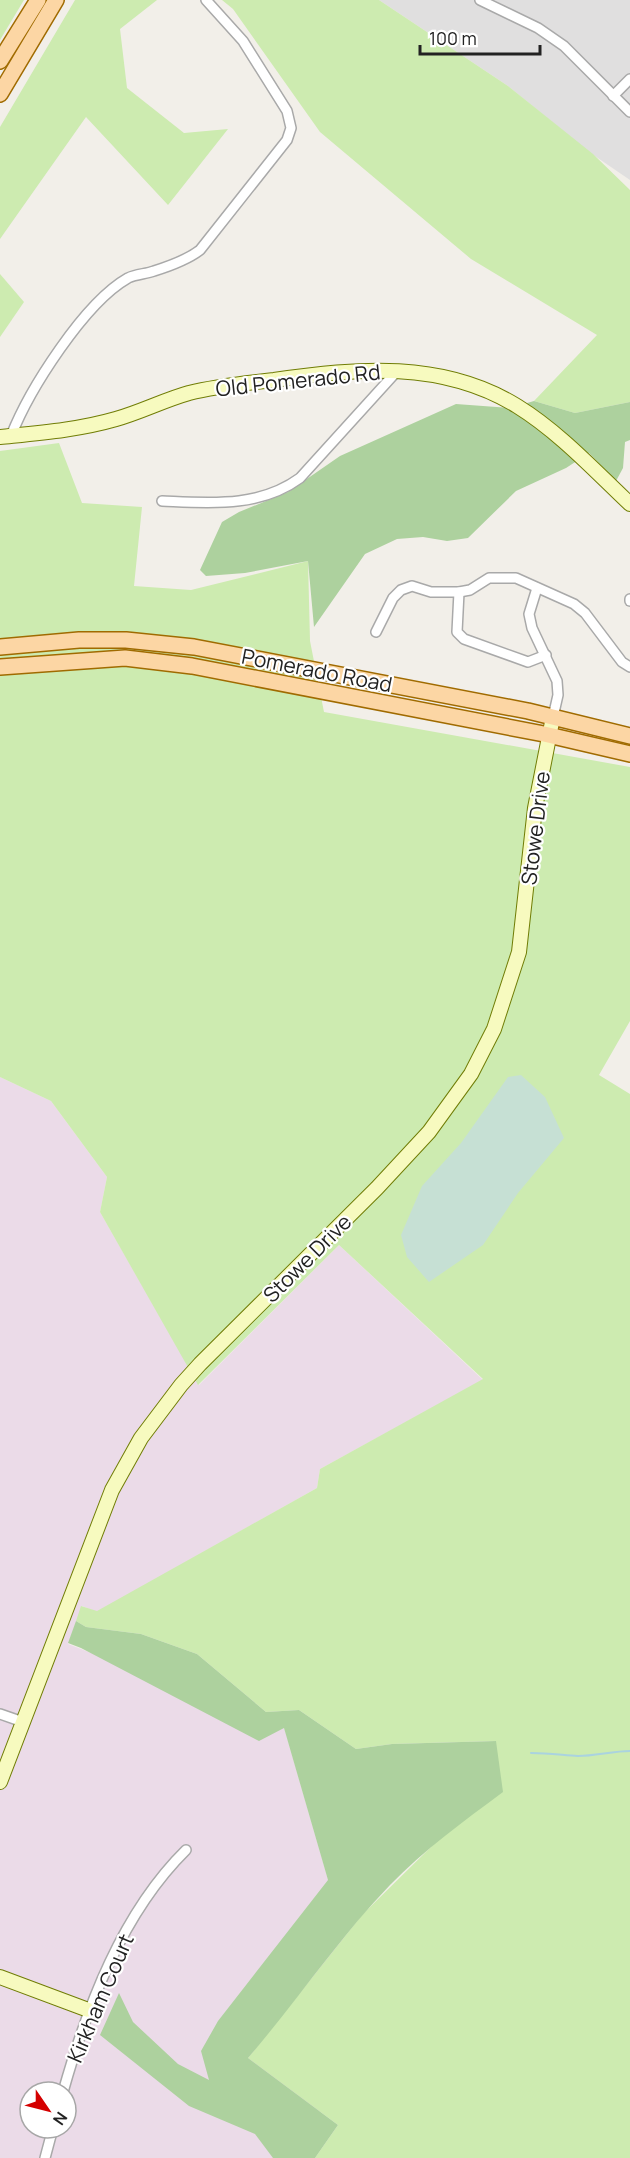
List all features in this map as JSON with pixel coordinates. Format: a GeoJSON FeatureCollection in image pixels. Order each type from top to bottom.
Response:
{"type":"FeatureCollection","features":[{"type":"Feature","properties":{"kind":"main road"},"geometry":{"type":"LineString","coordinates":[[0,61],[38,0]]}},
{"type":"Feature","properties":{"kind":"main road"},"geometry":{"type":"LineString","coordinates":[[0,94],[56,0]]}},
{"type":"Feature","properties":{"kind":"main road","name":"Old Pomerado Rd"},"geometry":{"type":"LineString","coordinates":[[5,436],[64,430],[116,419],[188,394],[224,387],[374,369],[398,370],[454,378],[517,406],[549,428],[630,504]]}},
{"type":"Feature","properties":{"kind":"main road","name":"Pomerado Road"},"geometry":{"type":"LineString","coordinates":[[0,647],[79,640],[126,640],[172,644],[257,658],[553,717],[630,736]]}},
{"type":"Feature","properties":{"kind":"main road","name":"Pomerado Road"},"geometry":{"type":"LineString","coordinates":[[0,667],[125,658],[192,666],[630,754]]}},
{"type":"Feature","properties":{"kind":"main road","name":"Stowe Drive"},"geometry":{"type":"LineString","coordinates":[[0,1782],[112,1490],[141,1438],[175,1392],[200,1364],[377,1188],[429,1132],[471,1074],[494,1029],[519,952],[535,808],[553,717]]}},
{"type":"Feature","properties":{"kind":"main road"},"geometry":{"type":"LineString","coordinates":[[0,1977],[90,2011]]}},
{"type":"Feature","properties":{"kind":"street"},"geometry":{"type":"LineString","coordinates":[[5,436],[86,315],[119,284],[131,276],[190,258],[200,250],[287,140],[291,128],[287,111],[243,41],[206,0]]}},
{"type":"Feature","properties":{"kind":"street"},"geometry":{"type":"LineString","coordinates":[[480,0],[538,28],[564,46],[630,112]]}},
{"type":"Feature","properties":{"kind":"street"},"geometry":{"type":"LineString","coordinates":[[613,96],[630,79]]}},
{"type":"Feature","properties":{"kind":"street"},"geometry":{"type":"LineString","coordinates":[[162,501],[253,500],[286,488],[300,478],[398,370]]}},
{"type":"Feature","properties":{"kind":"street"},"geometry":{"type":"LineString","coordinates":[[376,632],[393,598],[401,590],[412,586],[431,592],[459,592],[470,590],[489,578],[501,576],[516,578],[574,604],[585,613],[610,649],[630,667]]}},
{"type":"Feature","properties":{"kind":"street"},"geometry":{"type":"LineString","coordinates":[[537,588],[529,614],[532,628],[558,681],[558,695],[553,717]]}},
{"type":"Feature","properties":{"kind":"street"},"geometry":{"type":"LineString","coordinates":[[459,592],[457,632],[465,639],[528,662],[546,655]]}},
{"type":"Feature","properties":{"kind":"street"},"geometry":{"type":"LineString","coordinates":[[0,1714],[23,1722]]}},
{"type":"Feature","properties":{"kind":"street","name":"Kirkham Court"},"geometry":{"type":"LineString","coordinates":[[67,2080],[90,2011],[126,1930],[163,1873],[186,1850]]}},
{"type":"Feature","properties":{"kind":"street"},"geometry":{"type":"LineString","coordinates":[[45,2158],[50,2140]]}},
{"type":"Feature","properties":{"kind":"shaded area"},"geometry":{"type":"Polygon","coordinates":[[[379,0],[630,0],[630,180],[589,152],[508,86],[379,0]]]}},
{"type":"Feature","properties":{"kind":"shaded area"},"geometry":{"type":"Polygon","coordinates":[[[0,1077],[51,1101],[107,1177],[100,1212],[199,1385],[339,1245],[483,1380],[320,1469],[317,1488],[97,1612],[82,1606],[68,1644],[284,1727],[344,1935],[312,2158],[0,2158],[0,1077]]]}},
{"type":"Feature","properties":{"kind":"green space"},"geometry":{"type":"Polygon","coordinates":[[[0,0],[24,0],[0,40],[0,0]]]}},
{"type":"Feature","properties":{"kind":"green space"},"geometry":{"type":"Polygon","coordinates":[[[75,0],[157,0],[120,29],[127,88],[184,133],[228,129],[168,205],[86,117],[0,239],[0,127],[75,0]]]}},
{"type":"Feature","properties":{"kind":"green space"},"geometry":{"type":"Polygon","coordinates":[[[222,0],[379,0],[508,86],[593,154],[630,190],[630,402],[575,413],[534,401],[597,335],[471,259],[320,132],[233,9],[222,0]]]}},
{"type":"Feature","properties":{"kind":"green space"},"geometry":{"type":"Polygon","coordinates":[[[0,274],[24,302],[0,337],[0,274]]]}},
{"type":"Feature","properties":{"kind":"green space"},"geometry":{"type":"Polygon","coordinates":[[[534,401],[575,413],[630,402],[630,440],[625,442],[623,468],[616,481],[589,453],[566,468],[516,491],[468,538],[447,541],[423,537],[397,539],[365,554],[314,627],[308,561],[245,573],[206,576],[200,570],[222,522],[239,512],[288,492],[340,456],[456,404],[510,408],[534,401]]]}},
{"type":"Feature","properties":{"kind":"green space"},"geometry":{"type":"Polygon","coordinates":[[[59,443],[82,503],[142,507],[134,586],[191,590],[308,561],[310,641],[324,712],[630,767],[630,1021],[599,1075],[630,1094],[630,2158],[315,2158],[338,2125],[248,2058],[362,1915],[437,1841],[496,1741],[392,1744],[356,1749],[299,1710],[266,1712],[197,1654],[141,1634],[86,1627],[76,1621],[81,1606],[97,1611],[317,1488],[320,1469],[483,1379],[339,1245],[198,1385],[100,1212],[107,1177],[51,1101],[0,1077],[0,451],[59,443]]]}},
{"type":"Feature","properties":{"kind":"green space"},"geometry":{"type":"Polygon","coordinates":[[[521,1075],[545,1097],[564,1138],[518,1193],[483,1245],[429,1282],[407,1257],[401,1235],[422,1186],[461,1143],[508,1077],[521,1075]]]}},
{"type":"Feature","properties":{"kind":"green space"},"geometry":{"type":"Polygon","coordinates":[[[76,1621],[86,1627],[141,1634],[197,1654],[266,1712],[299,1710],[356,1749],[392,1744],[496,1741],[503,1792],[430,1848],[390,1885],[353,1927],[248,2058],[338,2125],[315,2158],[273,2158],[255,2134],[189,2106],[100,2035],[119,1993],[133,2022],[178,2064],[209,2080],[201,2051],[218,2021],[328,1880],[284,1728],[259,1741],[68,1643],[76,1621]]]}},
{"type":"Feature","properties":{"kind":"waterway"},"geometry":{"type":"LineString","coordinates":[[531,1753],[578,1756],[630,1751]]}}]}
